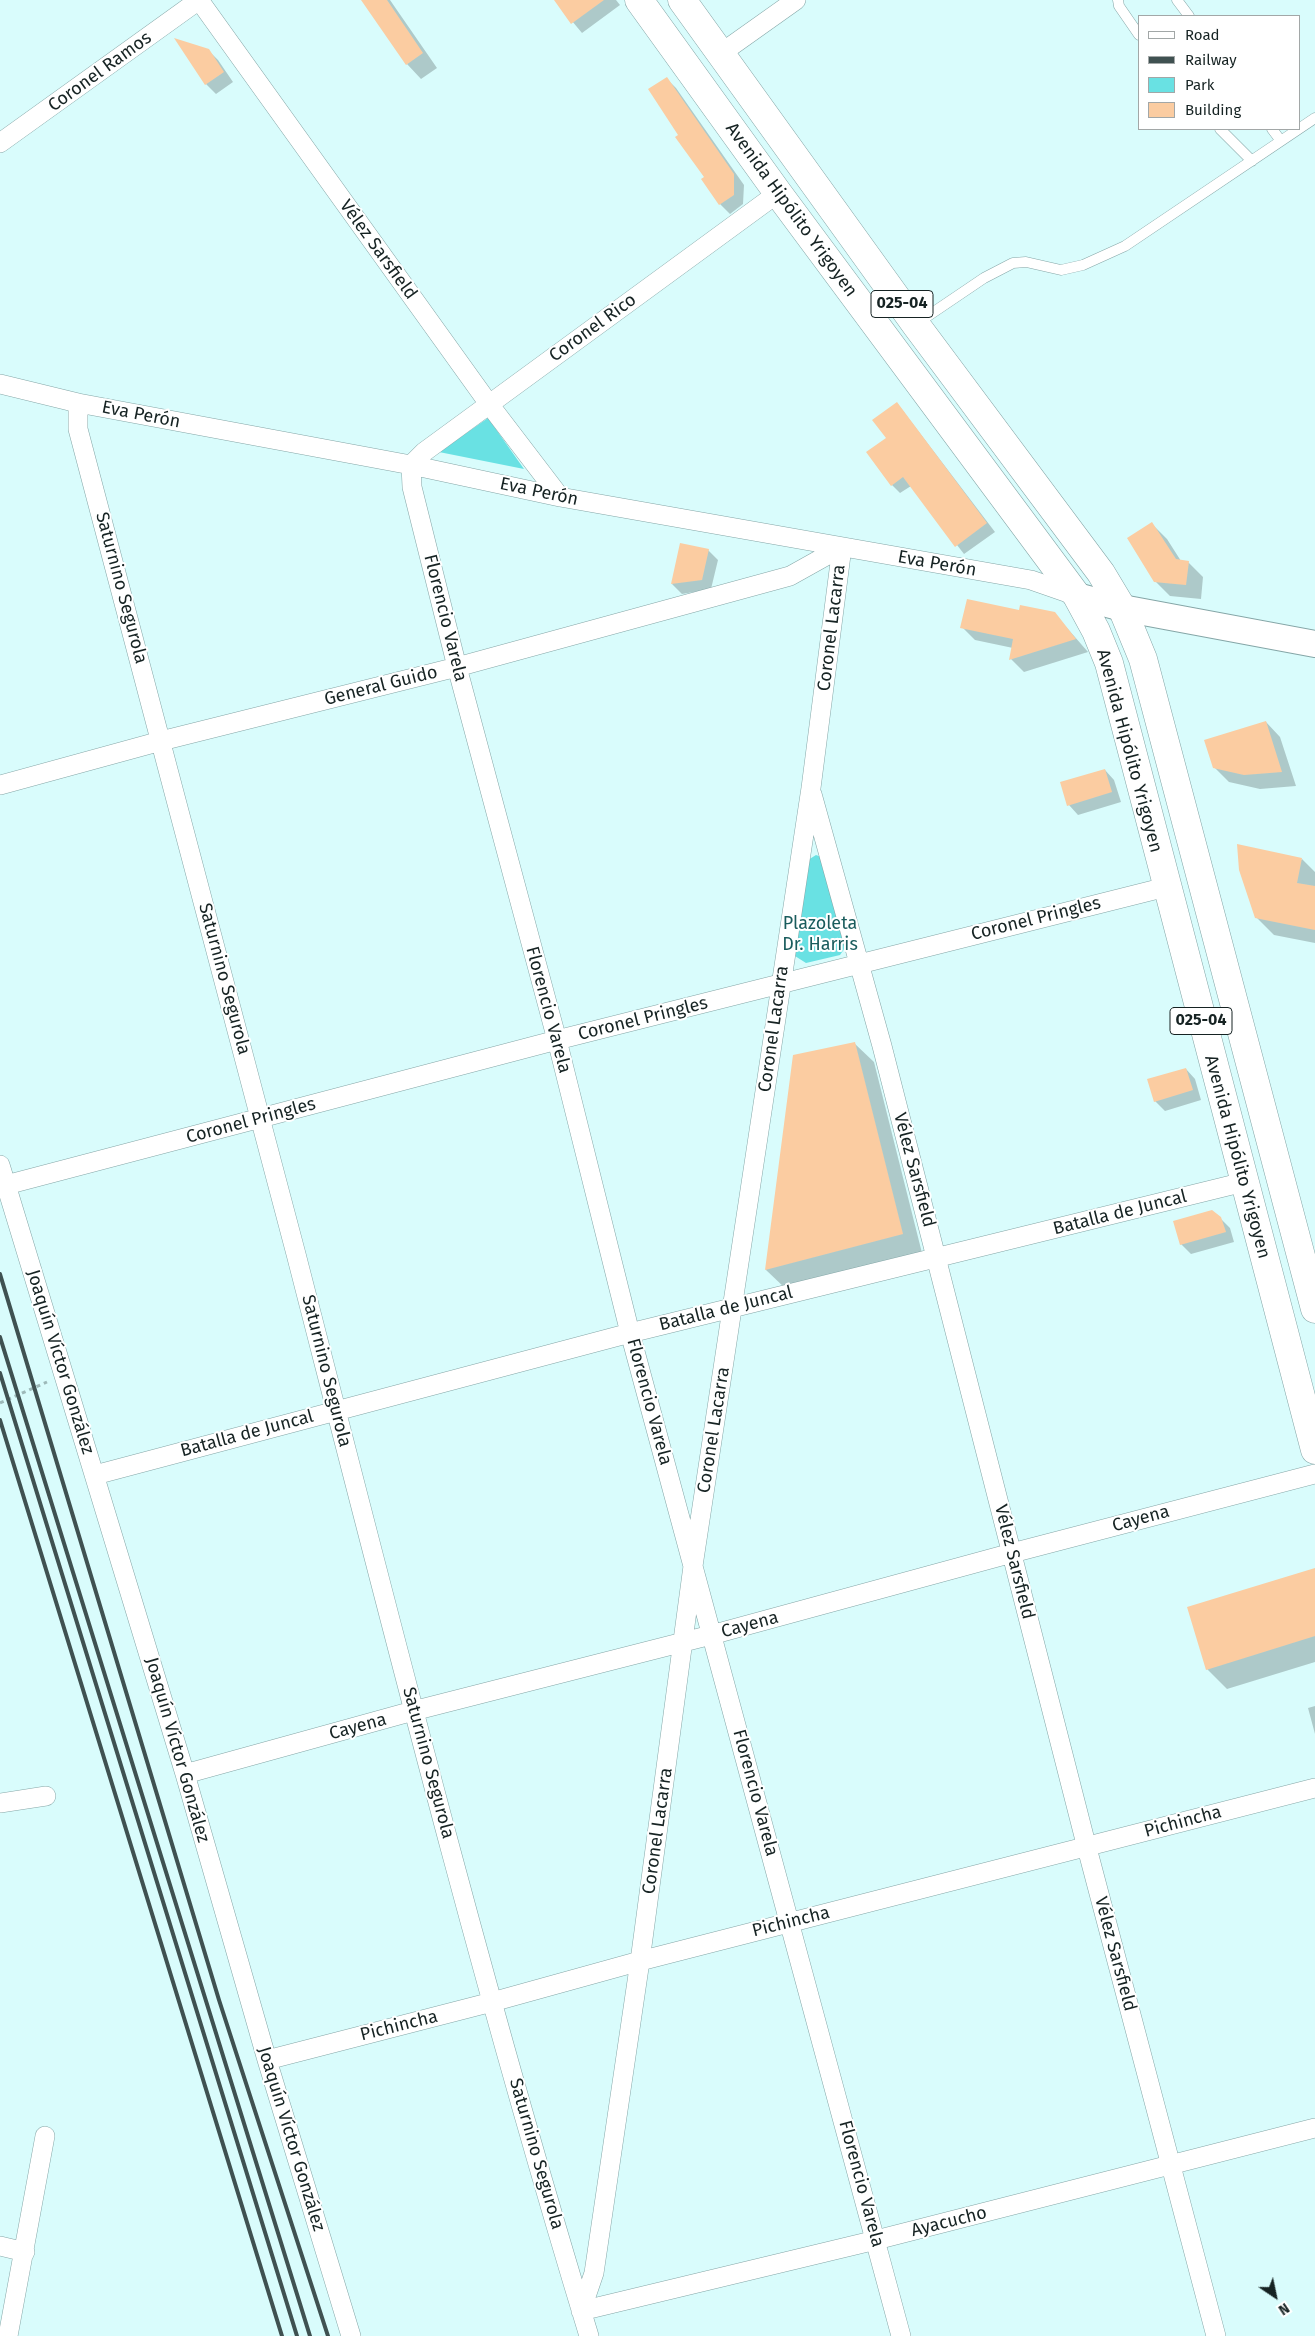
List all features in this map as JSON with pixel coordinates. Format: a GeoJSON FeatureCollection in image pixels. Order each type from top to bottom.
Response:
{"type":"FeatureCollection","features":[{"type":"Feature","properties":{"kind":"main road","name":"Avenida Hipólito Yrigoyen"},"geometry":{"type":"LineString","coordinates":[[639,0],[778,193],[1077,596],[1096,631],[1108,664],[1315,1450]]}},
{"type":"Feature","properties":{"kind":"main road","name":"Avenida Hipólito Yrigoyen"},"geometry":{"type":"LineString","coordinates":[[682,0],[916,325],[1101,574],[1122,608],[1142,659],[1315,1309]]}},
{"type":"Feature","properties":{"kind":"street","name":"Coronel Ramos"},"geometry":{"type":"LineString","coordinates":[[0,143],[199,0]]}},
{"type":"Feature","properties":{"kind":"street","name":"Vélez Sarsfield"},"geometry":{"type":"LineString","coordinates":[[199,0],[489,404],[560,497]]}},
{"type":"Feature","properties":{"kind":"street"},"geometry":{"type":"LineString","coordinates":[[720,54],[796,0]]}},
{"type":"Feature","properties":{"kind":"street","name":"Coronel Rico"},"geometry":{"type":"LineString","coordinates":[[411,465],[424,452],[778,193]]}},
{"type":"Feature","properties":{"kind":"street","name":"Eva Perón"},"geometry":{"type":"LineString","coordinates":[[0,384],[78,403],[411,465],[560,497],[1032,580],[1077,596]]}},
{"type":"Feature","properties":{"kind":"street","name":"Saturnino Segurola"},"geometry":{"type":"LineString","coordinates":[[78,403],[78,430],[261,1118],[413,1711],[492,2002],[589,2336]]}},
{"type":"Feature","properties":{"kind":"street","name":"Florencio Varela"},"geometry":{"type":"LineString","coordinates":[[411,465],[412,487],[557,1040],[630,1333],[901,2336]]}},
{"type":"Feature","properties":{"kind":"street","name":"General Guido"},"geometry":{"type":"LineString","coordinates":[[0,784],[161,741],[458,667],[790,576],[842,547]]}},
{"type":"Feature","properties":{"kind":"street","name":"Coronel Lacarra"},"geometry":{"type":"LineString","coordinates":[[581,2311],[594,2273],[640,1961],[693,1566],[734,1307],[811,788],[842,547]]}},
{"type":"Feature","properties":{"kind":"street"},"geometry":{"type":"LineString","coordinates":[[1077,596],[1122,608],[1315,644]]}},
{"type":"Feature","properties":{"kind":"street","name":"Vélez Sarsfield"},"geometry":{"type":"LineString","coordinates":[[811,788],[937,1258],[1086,1848],[1172,2165],[1216,2336]]}},
{"type":"Feature","properties":{"kind":"street","name":"Coronel Pringles"},"geometry":{"type":"LineString","coordinates":[[6,1185],[557,1040],[1166,887]]}},
{"type":"Feature","properties":{"kind":"street","name":"Joaquín Víctor González"},"geometry":{"type":"LineString","coordinates":[[0,1166],[185,1774],[267,2060],[351,2336]]}},
{"type":"Feature","properties":{"kind":"street","name":"Batalla de Juncal"},"geometry":{"type":"LineString","coordinates":[[95,1475],[630,1333],[1244,1182]]}},
{"type":"Feature","properties":{"kind":"street","name":"Cayena"},"geometry":{"type":"LineString","coordinates":[[185,1774],[413,1711],[711,1635],[1012,1553],[1315,1474]]}},
{"type":"Feature","properties":{"kind":"street","name":"Pichincha"},"geometry":{"type":"LineString","coordinates":[[267,2060],[790,1922],[1086,1848],[1315,1788]]}},
{"type":"Feature","properties":{"kind":"street"},"geometry":{"type":"LineString","coordinates":[[0,1803],[46,1796]]}},
{"type":"Feature","properties":{"kind":"street","name":"Ayacucho"},"geometry":{"type":"LineString","coordinates":[[581,2311],[876,2240],[1315,2128]]}},
{"type":"Feature","properties":{"kind":"street"},"geometry":{"type":"LineString","coordinates":[[8,2336],[45,2136]]}},
{"type":"Feature","properties":{"kind":"street"},"geometry":{"type":"LineString","coordinates":[[0,2246],[25,2252]]}},
{"type":"Feature","properties":{"kind":"lane"},"geometry":{"type":"LineString","coordinates":[[1118,0],[1119,6],[1138,34]]}},
{"type":"Feature","properties":{"kind":"lane"},"geometry":{"type":"LineString","coordinates":[[1177,0],[1188,15]]}},
{"type":"Feature","properties":{"kind":"lane"},"geometry":{"type":"LineString","coordinates":[[1300,128],[1315,118]]}},
{"type":"Feature","properties":{"kind":"lane"},"geometry":{"type":"LineString","coordinates":[[1221,130],[1252,161]]}},
{"type":"Feature","properties":{"kind":"lane"},"geometry":{"type":"LineString","coordinates":[[1273,130],[1281,141]]}},
{"type":"Feature","properties":{"kind":"lane"},"geometry":{"type":"LineString","coordinates":[[916,325],[984,278],[1013,263],[1026,262],[1061,270],[1083,265],[1125,246],[1297,130]]}},
{"type":"Feature","properties":{"kind":"path"},"geometry":{"type":"LineString","coordinates":[[0,1403],[64,1375]]}},
{"type":"Feature","properties":{"kind":"green space"},"geometry":{"type":"Polygon","coordinates":[[[488,418],[524,469],[439,452],[488,418]]]}},
{"type":"Feature","properties":{"kind":"green space","name":"Plazoleta Dr. Harris"},"geometry":{"type":"Polygon","coordinates":[[[816,855],[824,858],[847,945],[840,955],[806,963],[795,956],[808,860],[816,855]]]}},
{"type":"Feature","properties":{"kind":"building"},"geometry":{"type":"Polygon","coordinates":[[[361,0],[387,0],[423,53],[406,65],[361,0]]]}},
{"type":"Feature","properties":{"kind":"building"},"geometry":{"type":"Polygon","coordinates":[[[554,0],[604,0],[571,24],[554,0]]]}},
{"type":"Feature","properties":{"kind":"building"},"geometry":{"type":"Polygon","coordinates":[[[174,38],[209,49],[224,72],[205,85],[174,38]]]}},
{"type":"Feature","properties":{"kind":"building"},"geometry":{"type":"Polygon","coordinates":[[[667,77],[734,174],[734,195],[719,205],[701,179],[704,177],[675,137],[678,135],[648,89],[667,77]]]}},
{"type":"Feature","properties":{"kind":"building"},"geometry":{"type":"Polygon","coordinates":[[[897,402],[987,523],[955,547],[903,477],[891,486],[866,452],[886,438],[872,420],[897,402]]]}},
{"type":"Feature","properties":{"kind":"building"},"geometry":{"type":"Polygon","coordinates":[[[1152,522],[1176,559],[1189,561],[1186,585],[1154,582],[1127,538],[1152,522]]]}},
{"type":"Feature","properties":{"kind":"building"},"geometry":{"type":"Polygon","coordinates":[[[680,543],[709,549],[702,580],[671,584],[680,543]]]}},
{"type":"Feature","properties":{"kind":"building"},"geometry":{"type":"Polygon","coordinates":[[[967,599],[1019,610],[1020,605],[1055,612],[1076,639],[1009,660],[1013,639],[960,628],[967,599]]]}},
{"type":"Feature","properties":{"kind":"building"},"geometry":{"type":"Polygon","coordinates":[[[1266,721],[1282,772],[1244,775],[1213,768],[1204,740],[1266,721]]]}},
{"type":"Feature","properties":{"kind":"building"},"geometry":{"type":"Polygon","coordinates":[[[1105,769],[1112,792],[1067,806],[1060,782],[1105,769]]]}},
{"type":"Feature","properties":{"kind":"building"},"geometry":{"type":"Polygon","coordinates":[[[1237,844],[1302,858],[1297,883],[1315,886],[1315,930],[1255,918],[1239,870],[1237,844]]]}},
{"type":"Feature","properties":{"kind":"building"},"geometry":{"type":"Polygon","coordinates":[[[855,1042],[903,1234],[765,1270],[793,1055],[855,1042]]]}},
{"type":"Feature","properties":{"kind":"building"},"geometry":{"type":"Polygon","coordinates":[[[1186,1068],[1193,1090],[1154,1102],[1147,1079],[1186,1068]]]}},
{"type":"Feature","properties":{"kind":"building"},"geometry":{"type":"Polygon","coordinates":[[[1212,1210],[1221,1217],[1226,1232],[1180,1245],[1173,1221],[1212,1210]]]}},
{"type":"Feature","properties":{"kind":"building"},"geometry":{"type":"Polygon","coordinates":[[[1315,1568],[1315,1636],[1206,1670],[1187,1607],[1315,1568]]]}},
{"type":"Feature","properties":{"kind":"railway"},"geometry":{"type":"LineString","coordinates":[[0,1274],[219,2000],[328,2336]]}},
{"type":"Feature","properties":{"kind":"railway"},"geometry":{"type":"LineString","coordinates":[[0,1337],[310,2336]]}},
{"type":"Feature","properties":{"kind":"railway"},"geometry":{"type":"LineString","coordinates":[[0,1373],[297,2336]]}},
{"type":"Feature","properties":{"kind":"railway"},"geometry":{"type":"LineString","coordinates":[[0,1420],[282,2336]]}}]}
